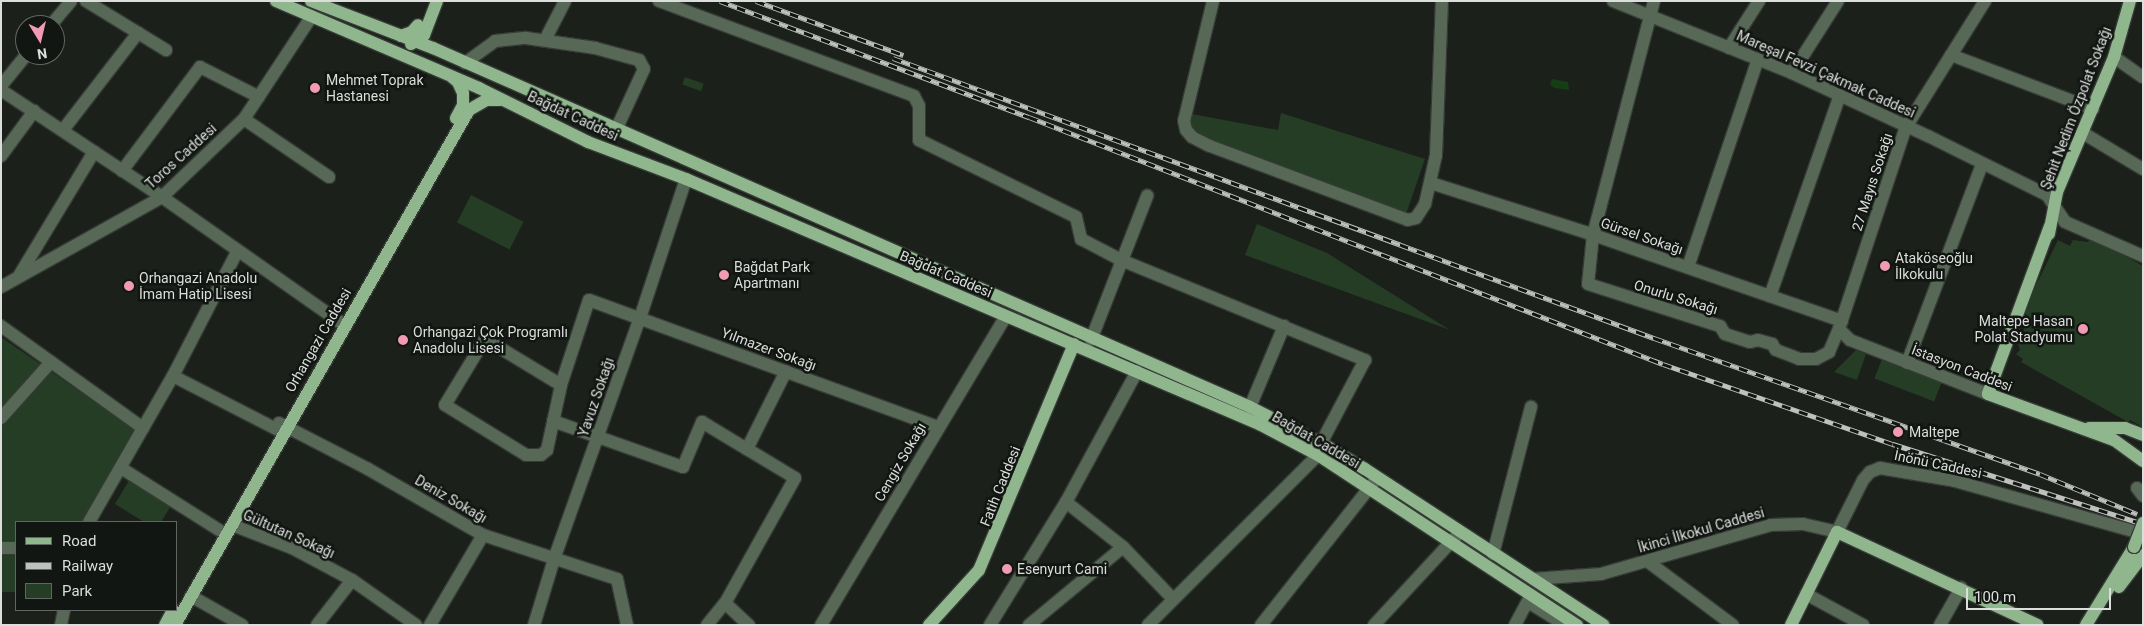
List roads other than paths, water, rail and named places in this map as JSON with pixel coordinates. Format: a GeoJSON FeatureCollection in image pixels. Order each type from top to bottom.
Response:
{"type":"FeatureCollection","features":[{"type":"Feature","properties":{"kind":"main road","name":"Bağdat Caddesi"},"geometry":{"type":"LineString","coordinates":[[276,1],[426,64],[588,142],[686,179],[1319,449],[1377,478],[1456,537],[1530,599],[1577,625]]}},
{"type":"Feature","properties":{"kind":"main road"},"geometry":{"type":"LineString","coordinates":[[311,1],[401,36],[412,32],[419,34]]}},
{"type":"Feature","properties":{"kind":"main road"},"geometry":{"type":"LineString","coordinates":[[426,64],[418,54],[419,34],[428,1]]}},
{"type":"Feature","properties":{"kind":"main road"},"geometry":{"type":"LineString","coordinates":[[389,48],[405,48],[419,34],[437,1]]}},
{"type":"Feature","properties":{"kind":"main road","name":"Şehit Nedim Özpolat Sokağı"},"geometry":{"type":"LineString","coordinates":[[1988,394],[2050,226],[2056,208],[2057,192],[2114,57],[2129,2]]}},
{"type":"Feature","properties":{"kind":"main road","name":"Bağdat Caddesi"},"geometry":{"type":"LineString","coordinates":[[419,34],[433,48],[505,82],[1091,340],[1250,407],[1319,449],[1370,489],[1456,537],[1493,554],[1604,625]]}},
{"type":"Feature","properties":{"kind":"main road"},"geometry":{"type":"LineString","coordinates":[[448,74],[461,87],[463,105]]}},
{"type":"Feature","properties":{"kind":"main road"},"geometry":{"type":"LineString","coordinates":[[479,88],[490,81],[505,82]]}},
{"type":"Feature","properties":{"kind":"main road","name":"Orhangazi Caddesi"},"geometry":{"type":"LineString","coordinates":[[178,602],[225,525],[341,323],[463,105],[479,88]]}},
{"type":"Feature","properties":{"kind":"main road","name":"Orhangazi Caddesi"},"geometry":{"type":"LineString","coordinates":[[341,323],[469,110],[486,100],[509,103]]}},
{"type":"Feature","properties":{"kind":"main road"},"geometry":{"type":"LineString","coordinates":[[588,142],[598,142],[603,138],[600,123]]}},
{"type":"Feature","properties":{"kind":"main road"},"geometry":{"type":"LineString","coordinates":[[633,158],[628,154],[631,144],[647,143]]}},
{"type":"Feature","properties":{"kind":"main road","name":"Fatih Caddesi"},"geometry":{"type":"LineString","coordinates":[[929,625],[979,570],[1074,344]]}},
{"type":"Feature","properties":{"kind":"main road","name":"İstasyon Caddesi"},"geometry":{"type":"LineString","coordinates":[[1988,394],[2114,440],[2139,456]]}},
{"type":"Feature","properties":{"kind":"main road"},"geometry":{"type":"LineString","coordinates":[[2079,428],[2124,428],[2143,435]]}},
{"type":"Feature","properties":{"kind":"main road","name":"Orhangazi Caddesi"},"geometry":{"type":"LineString","coordinates":[[175,625],[225,525]]}},
{"type":"Feature","properties":{"kind":"main road"},"geometry":{"type":"LineString","coordinates":[[2086,625],[2138,551],[2141,530]]}},
{"type":"Feature","properties":{"kind":"main road","name":"İkinci İlkokul Caddesi"},"geometry":{"type":"LineString","coordinates":[[1837,532],[1961,588],[2037,625]]}},
{"type":"Feature","properties":{"kind":"main road","name":"İnönü Caddesi"},"geometry":{"type":"LineString","coordinates":[[1791,625],[1837,532]]}},
{"type":"Feature","properties":{"kind":"main road"},"geometry":{"type":"LineString","coordinates":[[165,625],[172,611]]}},
{"type":"Feature","properties":{"kind":"street"},"geometry":{"type":"LineString","coordinates":[[59,15],[71,1]]}},
{"type":"Feature","properties":{"kind":"street"},"geometry":{"type":"LineString","coordinates":[[86,1],[166,50]]}},
{"type":"Feature","properties":{"kind":"street"},"geometry":{"type":"LineString","coordinates":[[546,38],[564,1]]}},
{"type":"Feature","properties":{"kind":"street"},"geometry":{"type":"LineString","coordinates":[[659,1],[914,96],[919,106],[919,140],[1076,217],[1081,239],[1121,260],[1365,360],[1319,449],[1236,540],[1172,598],[1148,625]]}},
{"type":"Feature","properties":{"kind":"street"},"geometry":{"type":"LineString","coordinates":[[1213,1],[1184,120],[1186,130],[1192,137],[1408,220],[1421,213],[1436,155],[1442,1]]}},
{"type":"Feature","properties":{"kind":"street","name":"Mareşal Fevzi Çakmak Caddesi"},"geometry":{"type":"LineString","coordinates":[[1612,1],[1792,73],[1840,95],[1996,171],[2012,187],[2056,208],[2065,222],[2101,235],[2143,256]]}},
{"type":"Feature","properties":{"kind":"street"},"geometry":{"type":"LineString","coordinates":[[1593,235],[1654,1]]}},
{"type":"Feature","properties":{"kind":"street"},"geometry":{"type":"LineString","coordinates":[[1729,48],[1759,1]]}},
{"type":"Feature","properties":{"kind":"street"},"geometry":{"type":"LineString","coordinates":[[1792,73],[1838,1]]}},
{"type":"Feature","properties":{"kind":"street","name":"27 Mayıs Sokağı"},"geometry":{"type":"LineString","coordinates":[[1841,325],[1906,127],[1985,1]]}},
{"type":"Feature","properties":{"kind":"street","name":"Toros Caddesi"},"geometry":{"type":"LineString","coordinates":[[1,288],[18,276],[162,197],[244,119],[312,16]]}},
{"type":"Feature","properties":{"kind":"street"},"geometry":{"type":"LineString","coordinates":[[62,130],[138,33]]}},
{"type":"Feature","properties":{"kind":"street"},"geometry":{"type":"LineString","coordinates":[[465,63],[495,41],[546,38],[595,48],[639,60],[644,65],[616,130]]}},
{"type":"Feature","properties":{"kind":"street"},"geometry":{"type":"LineString","coordinates":[[1951,54],[2093,109]]}},
{"type":"Feature","properties":{"kind":"street"},"geometry":{"type":"LineString","coordinates":[[2114,57],[2143,77]]}},
{"type":"Feature","properties":{"kind":"street"},"geometry":{"type":"LineString","coordinates":[[1688,267],[1758,59]]}},
{"type":"Feature","properties":{"kind":"street"},"geometry":{"type":"LineString","coordinates":[[1,86],[18,65]]}},
{"type":"Feature","properties":{"kind":"street"},"geometry":{"type":"LineString","coordinates":[[122,171],[200,67],[259,97]]}},
{"type":"Feature","properties":{"kind":"street"},"geometry":{"type":"LineString","coordinates":[[1,90],[162,197],[237,252],[341,323]]}},
{"type":"Feature","properties":{"kind":"street"},"geometry":{"type":"LineString","coordinates":[[1770,296],[1840,95]]}},
{"type":"Feature","properties":{"kind":"street"},"geometry":{"type":"LineString","coordinates":[[1,156],[34,112]]}},
{"type":"Feature","properties":{"kind":"street"},"geometry":{"type":"LineString","coordinates":[[244,119],[328,177]]}},
{"type":"Feature","properties":{"kind":"street"},"geometry":{"type":"LineString","coordinates":[[2083,133],[2143,169]]}},
{"type":"Feature","properties":{"kind":"street"},"geometry":{"type":"LineString","coordinates":[[18,276],[94,152]]}},
{"type":"Feature","properties":{"kind":"street"},"geometry":{"type":"LineString","coordinates":[[1907,363],[1982,165]]}},
{"type":"Feature","properties":{"kind":"street","name":"Yavuz Sokağı"},"geometry":{"type":"LineString","coordinates":[[534,625],[554,559],[640,318],[686,179]]}},
{"type":"Feature","properties":{"kind":"street","name":"Gürsel Sokağı"},"geometry":{"type":"LineString","coordinates":[[1430,183],[1688,267],[1770,296],[1841,325]]}},
{"type":"Feature","properties":{"kind":"street"},"geometry":{"type":"LineString","coordinates":[[1091,340],[1147,196]]}},
{"type":"Feature","properties":{"kind":"street","name":"Onurlu Sokağı"},"geometry":{"type":"LineString","coordinates":[[1593,235],[1587,282],[1590,286],[1720,326],[1725,334],[1750,342],[1758,340],[1772,344],[1776,350],[1799,358],[1824,356],[1841,325]]}},
{"type":"Feature","properties":{"kind":"street"},"geometry":{"type":"LineString","coordinates":[[90,521],[173,376],[237,252]]}},
{"type":"Feature","properties":{"kind":"street","name":"Yılmazer Sokağı"},"geometry":{"type":"LineString","coordinates":[[561,385],[589,300],[938,427]]}},
{"type":"Feature","properties":{"kind":"street","name":"Cengiz Sokağı"},"geometry":{"type":"LineString","coordinates":[[821,625],[1006,316]]}},
{"type":"Feature","properties":{"kind":"street","name":"İstasyon Caddesi"},"geometry":{"type":"LineString","coordinates":[[1841,325],[1845,338],[1988,394]]}},
{"type":"Feature","properties":{"kind":"street"},"geometry":{"type":"LineString","coordinates":[[1,326],[143,428]]}},
{"type":"Feature","properties":{"kind":"street"},"geometry":{"type":"LineString","coordinates":[[1250,407],[1284,326]]}},
{"type":"Feature","properties":{"kind":"street"},"geometry":{"type":"LineString","coordinates":[[485,340],[561,385],[547,450],[541,455],[526,455],[445,405],[485,340]]}},
{"type":"Feature","properties":{"kind":"street"},"geometry":{"type":"LineString","coordinates":[[1,418],[51,362]]}},
{"type":"Feature","properties":{"kind":"street"},"geometry":{"type":"LineString","coordinates":[[747,449],[786,371]]}},
{"type":"Feature","properties":{"kind":"street"},"geometry":{"type":"LineString","coordinates":[[990,625],[1066,502],[1137,371]]}},
{"type":"Feature","properties":{"kind":"street","name":"Deniz Sokağı"},"geometry":{"type":"LineString","coordinates":[[173,376],[368,469],[483,535],[617,580],[627,625]]}},
{"type":"Feature","properties":{"kind":"street"},"geometry":{"type":"LineString","coordinates":[[1493,554],[1531,407]]}},
{"type":"Feature","properties":{"kind":"street"},"geometry":{"type":"LineString","coordinates":[[553,421],[598,435],[683,467],[702,422],[795,478],[725,603],[706,625]]}},
{"type":"Feature","properties":{"kind":"street","name":"Gültutan Sokağı"},"geometry":{"type":"LineString","coordinates":[[121,468],[225,525],[292,548],[352,580],[416,625]]}},
{"type":"Feature","properties":{"kind":"street","name":"İnönü Caddesi"},"geometry":{"type":"LineString","coordinates":[[1837,532],[1863,480],[1870,472],[1880,468],[1955,481],[2141,530]]}},
{"type":"Feature","properties":{"kind":"street"},"geometry":{"type":"LineString","coordinates":[[1261,625],[1377,478]]}},
{"type":"Feature","properties":{"kind":"street"},"geometry":{"type":"LineString","coordinates":[[1066,502],[1123,547],[1172,598]]}},
{"type":"Feature","properties":{"kind":"street","name":"İkinci İlkokul Caddesi"},"geometry":{"type":"LineString","coordinates":[[1533,579],[1601,574],[1771,526],[1804,524],[1837,532]]}},
{"type":"Feature","properties":{"kind":"street"},"geometry":{"type":"LineString","coordinates":[[430,625],[483,535]]}},
{"type":"Feature","properties":{"kind":"street"},"geometry":{"type":"LineString","coordinates":[[1374,625],[1456,537]]}},
{"type":"Feature","properties":{"kind":"street"},"geometry":{"type":"LineString","coordinates":[[1029,625],[1123,547]]}},
{"type":"Feature","properties":{"kind":"street"},"geometry":{"type":"LineString","coordinates":[[1,548],[15,548]]}},
{"type":"Feature","properties":{"kind":"street"},"geometry":{"type":"LineString","coordinates":[[1647,561],[1733,625]]}},
{"type":"Feature","properties":{"kind":"street"},"geometry":{"type":"LineString","coordinates":[[317,625],[352,580]]}},
{"type":"Feature","properties":{"kind":"street"},"geometry":{"type":"LineString","coordinates":[[1940,625],[1961,588]]}},
{"type":"Feature","properties":{"kind":"street"},"geometry":{"type":"LineString","coordinates":[[1806,594],[1863,625]]}},
{"type":"Feature","properties":{"kind":"street"},"geometry":{"type":"LineString","coordinates":[[191,596],[242,625]]}},
{"type":"Feature","properties":{"kind":"street"},"geometry":{"type":"LineString","coordinates":[[1515,625],[1530,599]]}},
{"type":"Feature","properties":{"kind":"street","name":"Bağdat Caddesi"},"geometry":{"type":"LineString","coordinates":[[1530,599],[1565,625]]}},
{"type":"Feature","properties":{"kind":"street"},"geometry":{"type":"LineString","coordinates":[[725,603],[749,625]]}},
{"type":"Feature","properties":{"kind":"street"},"geometry":{"type":"LineString","coordinates":[[61,625],[64,611]]}},
{"type":"Feature","properties":{"kind":"railway"},"geometry":{"type":"LineString","coordinates":[[720,1],[1029,117],[1663,364],[1893,444],[2143,524]]}},
{"type":"Feature","properties":{"kind":"railway"},"geometry":{"type":"LineString","coordinates":[[756,1],[903,55]]}},
{"type":"Feature","properties":{"kind":"railway"},"geometry":{"type":"LineString","coordinates":[[893,58],[1654,338],[2040,474],[2137,514]]}},
{"type":"Feature","properties":{"kind":"place","name":"Mehmet Toprak Hastanesi"},"geometry":{"type":"Point","coordinates":[315,88]}},
{"type":"Feature","properties":{"kind":"place","name":"Ataköseoğlu İlkokulu"},"geometry":{"type":"Point","coordinates":[1885,266]}},
{"type":"Feature","properties":{"kind":"place","name":"Bağdat Park Apartmanı"},"geometry":{"type":"Point","coordinates":[724,275]}},
{"type":"Feature","properties":{"kind":"place","name":"Orhangazi Anadolu İmam Hatip Lisesi"},"geometry":{"type":"Point","coordinates":[129,286]}},
{"type":"Feature","properties":{"kind":"place","name":"Maltepe Hasan Polat Stadyumu"},"geometry":{"type":"Point","coordinates":[2083,329]}},
{"type":"Feature","properties":{"kind":"place","name":"Orhangazi Çok Programlı Anadolu Lisesi"},"geometry":{"type":"Point","coordinates":[403,340]}},
{"type":"Feature","properties":{"kind":"place","name":"Maltepe"},"geometry":{"type":"Point","coordinates":[1898,432]}},
{"type":"Feature","properties":{"kind":"place","name":"Esenyurt Cami"},"geometry":{"type":"Point","coordinates":[1007,569]}}]}
